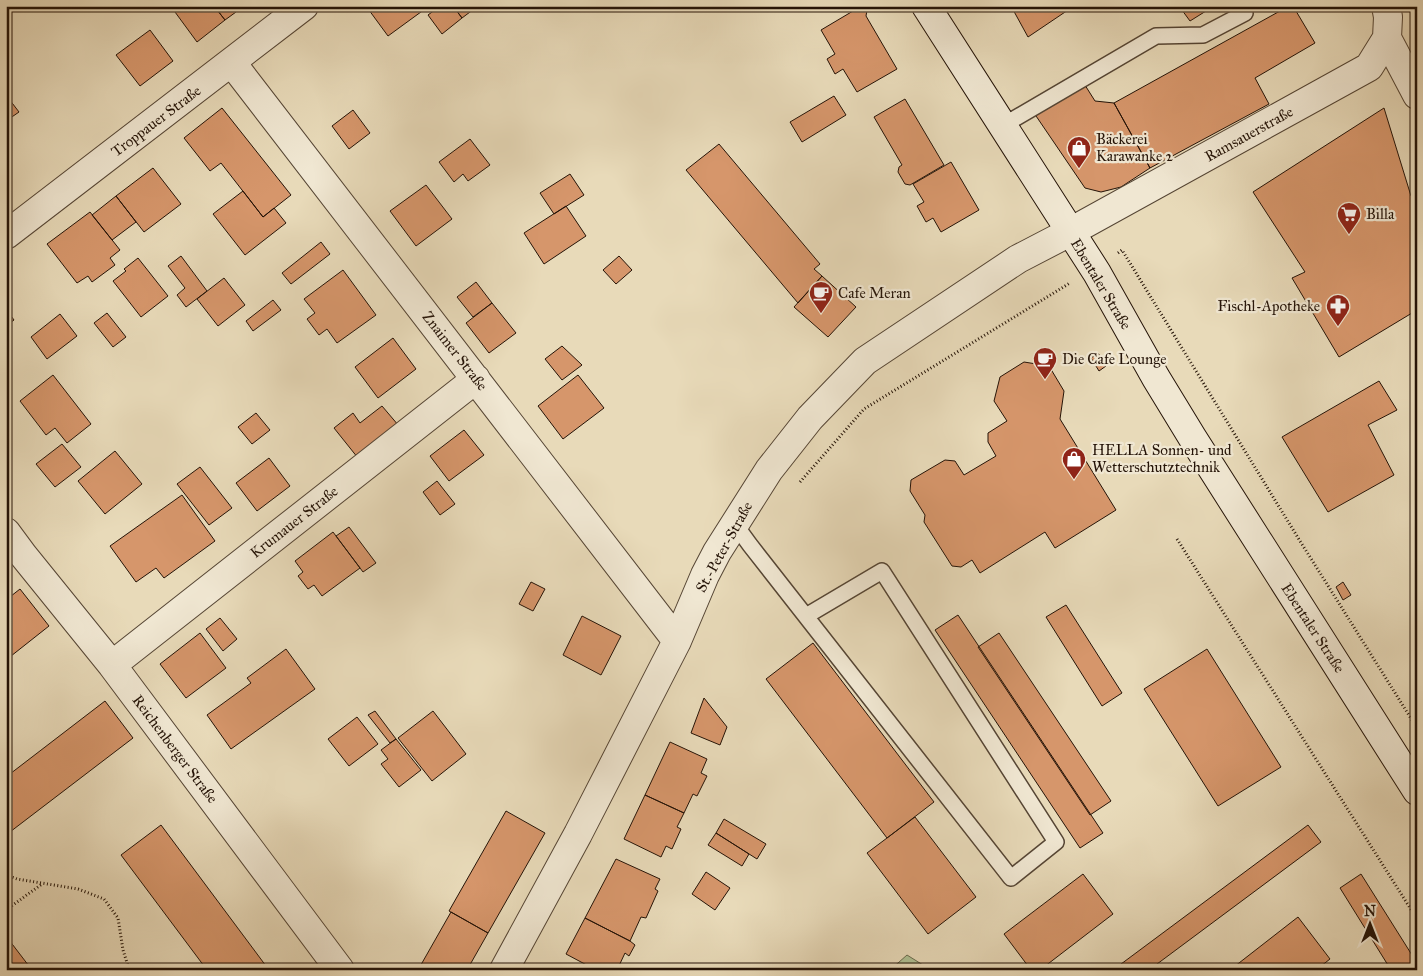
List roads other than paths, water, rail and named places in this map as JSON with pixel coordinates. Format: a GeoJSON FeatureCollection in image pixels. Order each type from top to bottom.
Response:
{"type":"FeatureCollection","features":[{"type":"Feature","properties":{"kind":"street","name":"Troppauer Straße"},"geometry":{"type":"LineString","coordinates":[[6,235],[304,6]]}},
{"type":"Feature","properties":{"kind":"street","name":"Ebentaler Straße"},"geometry":{"type":"LineString","coordinates":[[926,6],[1097,273],[1156,378],[1417,791]]}},
{"type":"Feature","properties":{"kind":"street"},"geometry":{"type":"LineString","coordinates":[[1386,6],[1388,38],[1417,95]]}},
{"type":"Feature","properties":{"kind":"street","name":"Ramsauerstraße"},"geometry":{"type":"LineString","coordinates":[[1070,232],[1369,67],[1388,38]]}},
{"type":"Feature","properties":{"kind":"street","name":"Znaimer Straße"},"geometry":{"type":"LineString","coordinates":[[232,63],[676,641]]}},
{"type":"Feature","properties":{"kind":"street","name":"St.-Peter-Straße"},"geometry":{"type":"LineString","coordinates":[[504,970],[578,834],[676,641],[705,575],[734,523],[769,470],[810,418],[865,361],[1018,259],[1070,232]]}},
{"type":"Feature","properties":{"kind":"street","name":"Krumauer Straße"},"geometry":{"type":"LineString","coordinates":[[112,665],[476,379]]}},
{"type":"Feature","properties":{"kind":"street","name":"Reichenberger Straße"},"geometry":{"type":"LineString","coordinates":[[6,532],[112,665],[340,970]]}},
{"type":"Feature","properties":{"kind":"lane"},"geometry":{"type":"LineString","coordinates":[[1002,126],[1156,36],[1204,35],[1245,13]]}},
{"type":"Feature","properties":{"kind":"lane"},"geometry":{"type":"LineString","coordinates":[[734,523],[806,616],[1010,878],[1056,842],[882,571],[806,616]]}},
{"type":"Feature","properties":{"kind":"place","name":"Bäckerei Karawanke 2"},"geometry":{"type":"Point","coordinates":[1079,169]}},
{"type":"Feature","properties":{"kind":"place","name":"Billa"},"geometry":{"type":"Point","coordinates":[1349,235]}},
{"type":"Feature","properties":{"kind":"place","name":"Cafe Meran"},"geometry":{"type":"Point","coordinates":[821,314]}},
{"type":"Feature","properties":{"kind":"place","name":"Fischl-Apotheke"},"geometry":{"type":"Point","coordinates":[1338,327]}},
{"type":"Feature","properties":{"kind":"place","name":"Die Cafe Lounge"},"geometry":{"type":"Point","coordinates":[1045,380]}},
{"type":"Feature","properties":{"kind":"place","name":"HELLA Sonnen- und Wetterschutztechnik"},"geometry":{"type":"Point","coordinates":[1074,480]}}]}
